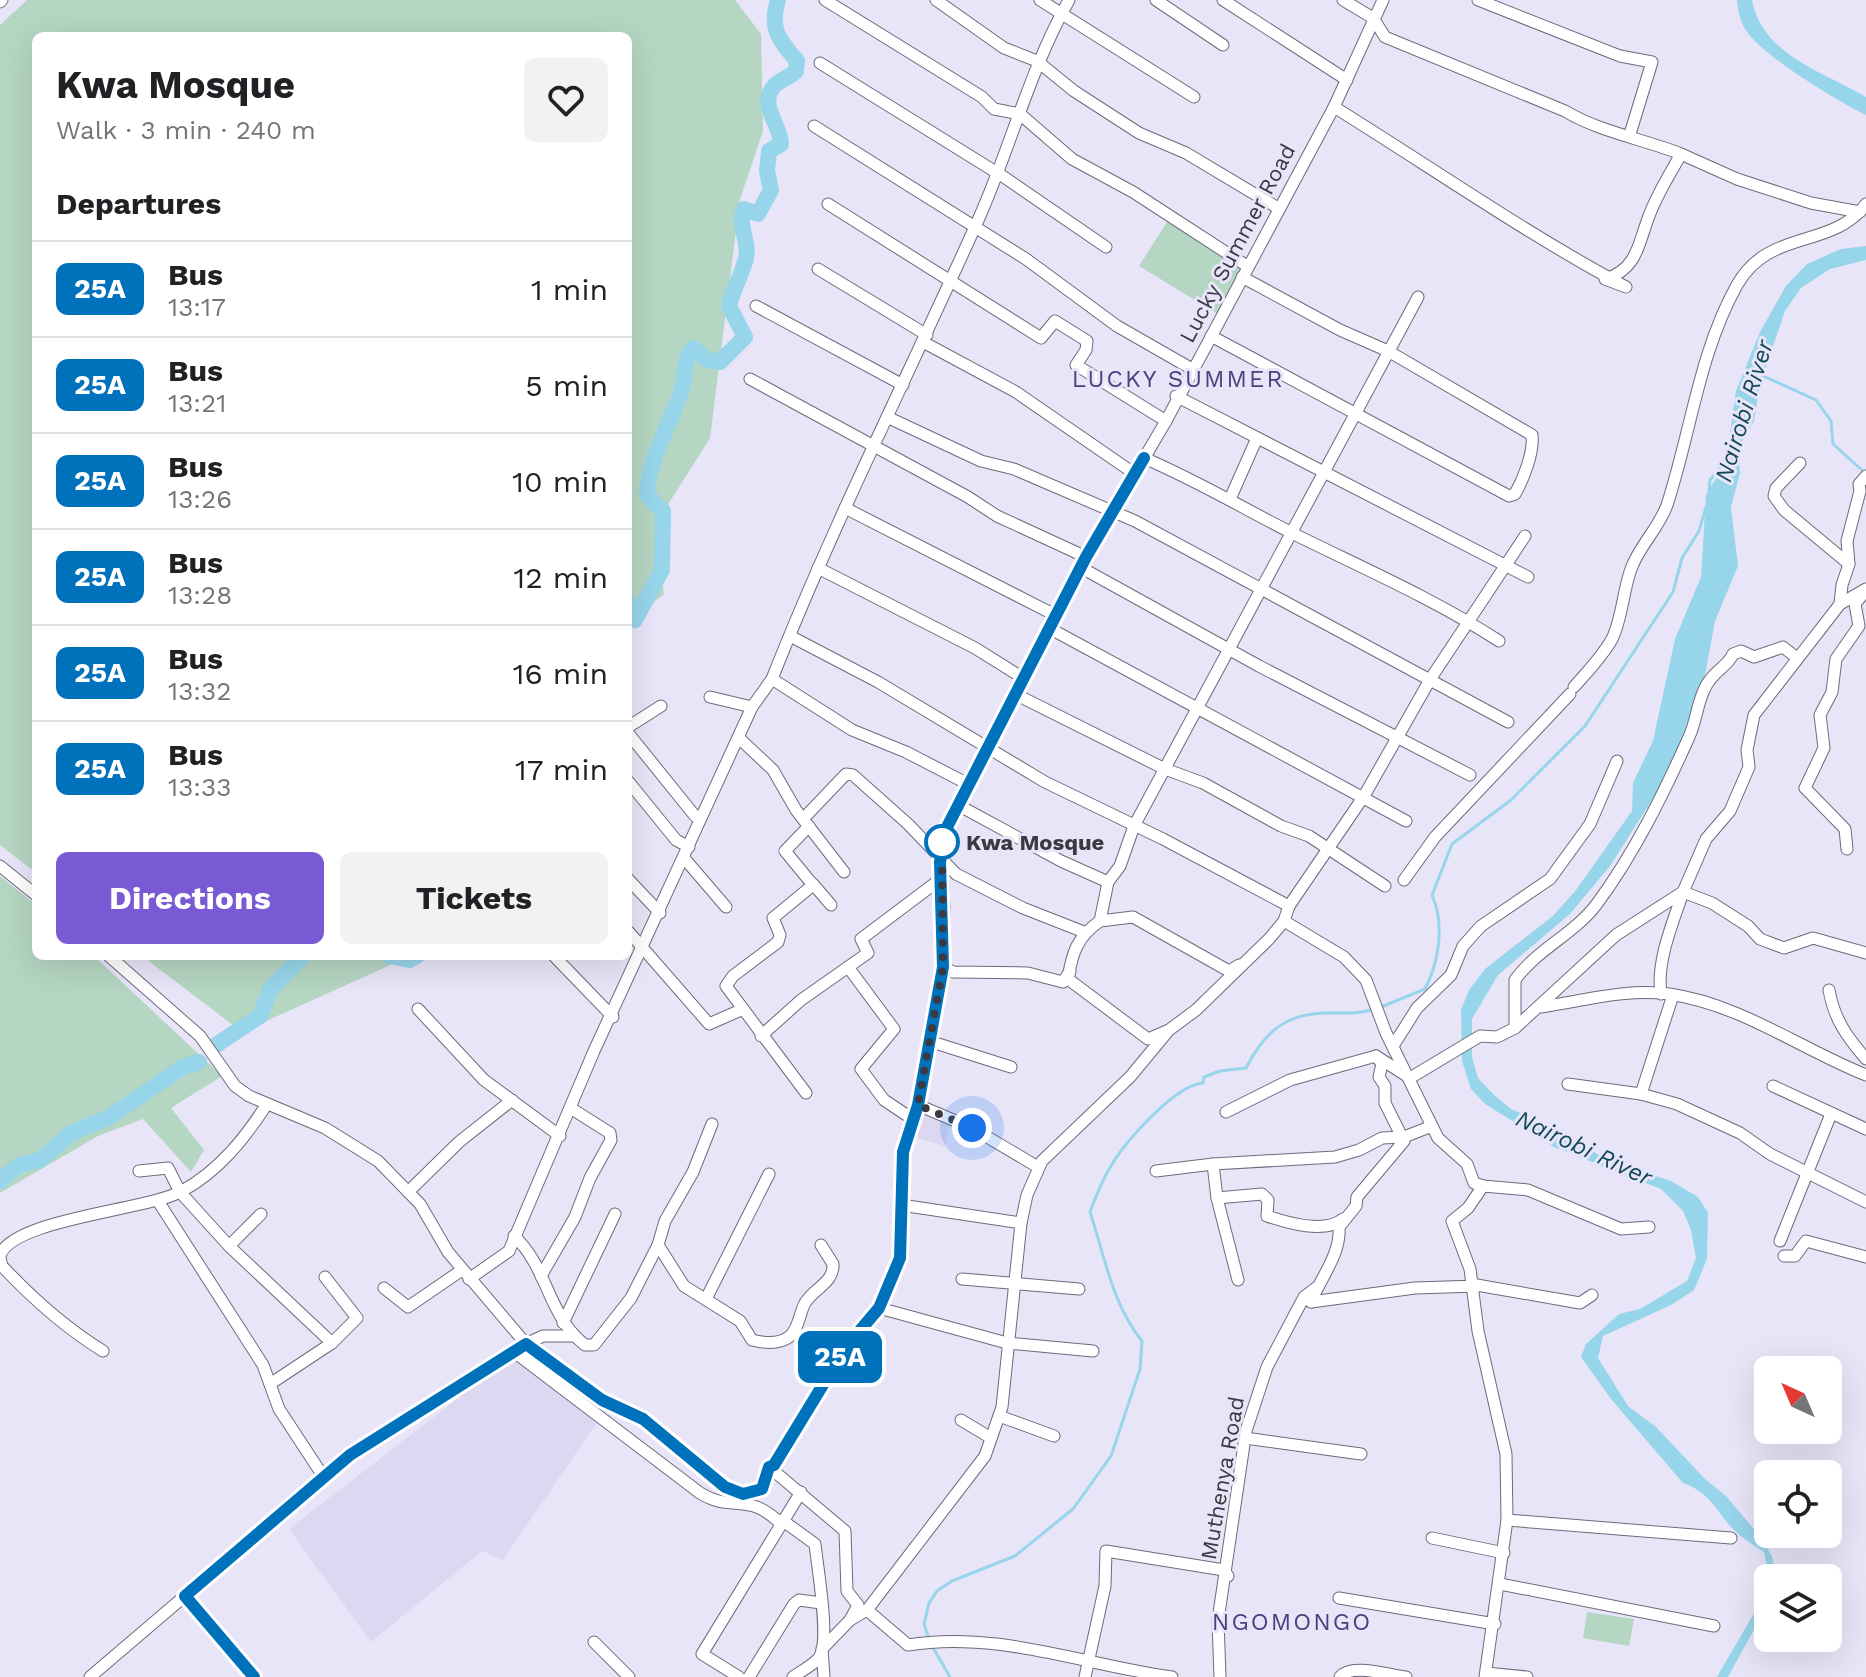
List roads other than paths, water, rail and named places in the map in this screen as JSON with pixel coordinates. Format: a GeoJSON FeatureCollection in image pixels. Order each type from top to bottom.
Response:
{"type":"FeatureCollection","features":[{"type":"Feature","properties":{"kind":"street"},"geometry":{"type":"LineString","coordinates":[[825,0],[982,97],[994,109],[1020,114],[1072,159],[1133,192],[1244,271],[1340,330],[1388,351],[1532,435],[1533,444],[1519,487],[1515,494],[1509,496],[1211,336]]}},
{"type":"Feature","properties":{"kind":"street"},"geometry":{"type":"LineString","coordinates":[[936,0],[1004,48],[1037,61],[1074,91],[1139,133],[1186,153],[1278,208]]}},
{"type":"Feature","properties":{"kind":"street"},"geometry":{"type":"LineString","coordinates":[[1040,0],[1194,97]]}},
{"type":"Feature","properties":{"kind":"street"},"geometry":{"type":"LineString","coordinates":[[384,1288],[408,1307],[509,1251],[572,1109],[594,1051],[613,1017],[752,707],[772,679],[818,568],[999,174],[1037,61],[1069,0]]}},
{"type":"Feature","properties":{"kind":"street"},"geometry":{"type":"LineString","coordinates":[[1156,0],[1223,45]]}},
{"type":"Feature","properties":{"kind":"street"},"geometry":{"type":"LineString","coordinates":[[1223,0],[1347,80]]}},
{"type":"Feature","properties":{"kind":"street"},"geometry":{"type":"LineString","coordinates":[[1343,0],[1373,18],[1385,37],[1585,123],[1630,134],[1737,179],[1811,203],[1863,208]]}},
{"type":"Feature","properties":{"kind":"street","name":"Lucky Summer Road"},"geometry":{"type":"LineString","coordinates":[[521,1349],[602,1400],[643,1419],[662,1438],[732,1491],[753,1494],[762,1489],[769,1467],[774,1465],[846,1347],[879,1308],[900,1258],[903,1152],[918,1105],[932,1042],[943,967],[941,844],[986,746],[1083,562],[1166,421],[1176,396],[1334,107],[1361,55],[1373,18],[1383,0]]}},
{"type":"Feature","properties":{"kind":"street"},"geometry":{"type":"LineString","coordinates":[[1478,0],[1620,56],[1652,62],[1630,134]]}},
{"type":"Feature","properties":{"kind":"street"},"geometry":{"type":"LineString","coordinates":[[820,63],[999,174],[1106,247]]}},
{"type":"Feature","properties":{"kind":"street"},"geometry":{"type":"LineString","coordinates":[[1334,107],[1442,173],[1547,245],[1600,273],[1613,280],[1626,287],[1605,279],[1614,276],[1622,274],[1636,258],[1649,217],[1681,154]]}},
{"type":"Feature","properties":{"kind":"street"},"geometry":{"type":"LineString","coordinates":[[814,126],[914,187],[948,214],[975,227],[1105,319],[1192,369]]}},
{"type":"Feature","properties":{"kind":"street"},"geometry":{"type":"LineString","coordinates":[[828,204],[1041,338],[1055,321],[1087,341],[1086,350],[1076,365],[1166,421]]}},
{"type":"Feature","properties":{"kind":"street"},"geometry":{"type":"LineString","coordinates":[[1404,880],[1435,837],[1572,690],[1613,637],[1632,564],[1662,517],[1692,404],[1720,322],[1737,285],[1752,262],[1778,246],[1849,223],[1863,208]]}},
{"type":"Feature","properties":{"kind":"street"},"geometry":{"type":"LineString","coordinates":[[818,269],[1016,392],[1135,474]]}},
{"type":"Feature","properties":{"kind":"street"},"geometry":{"type":"LineString","coordinates":[[1100,921],[1108,882],[1120,866],[1134,826],[1294,534],[1418,297]]}},
{"type":"Feature","properties":{"kind":"street"},"geometry":{"type":"LineString","coordinates":[[756,306],[903,385]]}},
{"type":"Feature","properties":{"kind":"street"},"geometry":{"type":"LineString","coordinates":[[750,379],[968,497],[1230,650],[1470,775]]}},
{"type":"Feature","properties":{"kind":"street"},"geometry":{"type":"LineString","coordinates":[[1176,396],[1528,577]]}},
{"type":"Feature","properties":{"kind":"street"},"geometry":{"type":"LineString","coordinates":[[887,417],[981,461],[1014,469],[1112,511],[1431,678],[1508,722]]}},
{"type":"Feature","properties":{"kind":"street"},"geometry":{"type":"LineString","coordinates":[[1230,499],[1257,438]]}},
{"type":"Feature","properties":{"kind":"street"},"geometry":{"type":"LineString","coordinates":[[1144,458],[1468,621],[1499,641]]}},
{"type":"Feature","properties":{"kind":"street"},"geometry":{"type":"LineString","coordinates":[[1800,463],[1776,488],[1774,496],[1784,510],[1849,564]]}},
{"type":"Feature","properties":{"kind":"street"},"geometry":{"type":"LineString","coordinates":[[1840,604],[1849,564],[1847,541],[1860,491],[1859,484],[1866,476]]}},
{"type":"Feature","properties":{"kind":"street"},"geometry":{"type":"LineString","coordinates":[[845,508],[1057,616]]}},
{"type":"Feature","properties":{"kind":"street"},"geometry":{"type":"LineString","coordinates":[[1068,979],[1148,1039],[1169,1030],[1196,1010],[1284,921],[1289,906],[1364,796],[1431,678],[1503,564],[1525,536]]}},
{"type":"Feature","properties":{"kind":"street"},"geometry":{"type":"LineString","coordinates":[[818,568],[975,648],[1023,678]]}},
{"type":"Feature","properties":{"kind":"street"},"geometry":{"type":"LineString","coordinates":[[1641,1094],[1667,994],[1664,958],[1683,892],[1706,839],[1730,811],[1745,776],[1754,715],[1840,604],[1866,590]]}},
{"type":"Feature","properties":{"kind":"street"},"geometry":{"type":"LineString","coordinates":[[1847,849],[1845,829],[1805,788],[1824,748],[1820,715],[1832,692],[1833,670],[1843,645],[1859,626],[1855,604],[1866,590]]}},
{"type":"Feature","properties":{"kind":"street"},"geometry":{"type":"LineString","coordinates":[[1049,628],[1406,821]]}},
{"type":"Feature","properties":{"kind":"street"},"geometry":{"type":"LineString","coordinates":[[790,636],[878,682],[1045,782],[1289,906]]}},
{"type":"Feature","properties":{"kind":"street"},"geometry":{"type":"LineString","coordinates":[[1515,1028],[1515,980],[1594,908],[1607,889],[1642,833],[1690,735],[1703,691],[1714,670],[1729,663],[1733,654],[1741,651],[1754,657],[1783,647],[1797,658]]}},
{"type":"Feature","properties":{"kind":"street"},"geometry":{"type":"LineString","coordinates":[[772,679],[852,730],[906,752],[970,785]]}},
{"type":"Feature","properties":{"kind":"street"},"geometry":{"type":"LineString","coordinates":[[1015,694],[1165,769],[1203,783],[1327,848],[1385,886]]}},
{"type":"Feature","properties":{"kind":"street"},"geometry":{"type":"LineString","coordinates":[[710,697],[752,707]]}},
{"type":"Feature","properties":{"kind":"street"},"geometry":{"type":"LineString","coordinates":[[632,727],[661,706]]}},
{"type":"Feature","properties":{"kind":"street"},"geometry":{"type":"LineString","coordinates":[[632,735],[695,816]]}},
{"type":"Feature","properties":{"kind":"street"},"geometry":{"type":"LineString","coordinates":[[740,739],[773,770],[806,822],[844,872]]}},
{"type":"Feature","properties":{"kind":"street"},"geometry":{"type":"LineString","coordinates":[[1393,1046],[1417,1008],[1451,975],[1463,946],[1481,926],[1550,879],[1590,824],[1617,761]]}},
{"type":"Feature","properties":{"kind":"street"},"geometry":{"type":"LineString","coordinates":[[831,905],[785,851],[846,774],[853,775],[908,824],[940,862],[956,874],[1023,908],[1084,932]]}},
{"type":"Feature","properties":{"kind":"street"},"geometry":{"type":"LineString","coordinates":[[632,786],[726,907]]}},
{"type":"Feature","properties":{"kind":"street"},"geometry":{"type":"LineString","coordinates":[[958,805],[1061,861],[1108,882]]}},
{"type":"Feature","properties":{"kind":"street"},"geometry":{"type":"LineString","coordinates":[[0,866],[32,892]]}},
{"type":"Feature","properties":{"kind":"street"},"geometry":{"type":"LineString","coordinates":[[761,1036],[801,1000],[869,952],[861,939],[938,881]]}},
{"type":"Feature","properties":{"kind":"street"},"geometry":{"type":"LineString","coordinates":[[632,883],[660,913]]}},
{"type":"Feature","properties":{"kind":"street"},"geometry":{"type":"LineString","coordinates":[[806,1093],[726,990],[727,981],[778,942],[780,935],[773,918],[813,884]]}},
{"type":"Feature","properties":{"kind":"street"},"geometry":{"type":"LineString","coordinates":[[1683,892],[1712,903],[1748,926],[1760,939],[1784,948],[1813,938],[1866,953]]}},
{"type":"Feature","properties":{"kind":"street"},"geometry":{"type":"LineString","coordinates":[[1410,1078],[1480,1036],[1497,1037],[1515,1028],[1616,935],[1683,892]]}},
{"type":"Feature","properties":{"kind":"street"},"geometry":{"type":"LineString","coordinates":[[1068,979],[1072,952],[1084,932],[1100,921],[1133,917],[1229,971],[1249,958]]}},
{"type":"Feature","properties":{"kind":"street"},"geometry":{"type":"LineString","coordinates":[[1284,921],[1344,957],[1366,980],[1386,1033],[1438,1138],[1467,1164],[1474,1183],[1528,1190],[1621,1229],[1649,1227]]}},
{"type":"Feature","properties":{"kind":"street"},"geometry":{"type":"LineString","coordinates":[[632,935],[709,1024],[741,1010]]}},
{"type":"Feature","properties":{"kind":"street"},"geometry":{"type":"LineString","coordinates":[[114,960],[200,1036],[235,1086],[267,1104],[325,1128],[378,1161],[420,1204],[521,1349],[700,1493],[719,1504],[758,1505],[815,1544],[824,1677]]}},
{"type":"Feature","properties":{"kind":"street"},"geometry":{"type":"LineString","coordinates":[[558,960],[613,1017]]}},
{"type":"Feature","properties":{"kind":"street"},"geometry":{"type":"LineString","coordinates":[[848,967],[894,1029],[861,1069],[884,1100],[914,1120]]}},
{"type":"Feature","properties":{"kind":"street"},"geometry":{"type":"LineString","coordinates":[[943,967],[953,972],[1028,973],[1063,982],[1070,971],[1068,979]]}},
{"type":"Feature","properties":{"kind":"street"},"geometry":{"type":"LineString","coordinates":[[1829,990],[1833,1012],[1846,1036],[1866,1059]]}},
{"type":"Feature","properties":{"kind":"street"},"geometry":{"type":"LineString","coordinates":[[1541,1007],[1640,993],[1667,994],[1769,1027],[1866,1075]]}},
{"type":"Feature","properties":{"kind":"street"},"geometry":{"type":"LineString","coordinates":[[418,1009],[484,1080],[560,1136]]}},
{"type":"Feature","properties":{"kind":"street"},"geometry":{"type":"LineString","coordinates":[[793,1677],[818,1658],[822,1649],[850,1620],[867,1610],[985,1456],[999,1416],[1021,1223],[1038,1167],[1061,1140],[1130,1077],[1169,1030]]}},
{"type":"Feature","properties":{"kind":"street"},"geometry":{"type":"LineString","coordinates":[[932,1042],[1011,1067]]}},
{"type":"Feature","properties":{"kind":"street"},"geometry":{"type":"LineString","coordinates":[[1226,1112],[1290,1080],[1376,1056],[1410,1078]]}},
{"type":"Feature","properties":{"kind":"street"},"geometry":{"type":"LineString","coordinates":[[1376,1056],[1382,1064],[1379,1077],[1385,1086],[1383,1095],[1404,1137]]}},
{"type":"Feature","properties":{"kind":"street"},"geometry":{"type":"LineString","coordinates":[[1568,1084],[1641,1094],[1698,1113],[1866,1202]]}},
{"type":"Feature","properties":{"kind":"street"},"geometry":{"type":"LineString","coordinates":[[1773,1086],[1866,1129]]}},
{"type":"Feature","properties":{"kind":"street"},"geometry":{"type":"LineString","coordinates":[[408,1192],[459,1142],[512,1100]]}},
{"type":"Feature","properties":{"kind":"street"},"geometry":{"type":"LineString","coordinates":[[103,1351],[71,1331],[37,1302],[2,1266],[0,1257],[11,1242],[80,1216],[158,1201],[180,1192],[213,1171],[243,1139],[267,1104]]}},
{"type":"Feature","properties":{"kind":"street"},"geometry":{"type":"LineString","coordinates":[[918,1105],[972,1128],[1038,1167]]}},
{"type":"Feature","properties":{"kind":"street"},"geometry":{"type":"LineString","coordinates":[[541,1276],[575,1217],[590,1178],[611,1140],[610,1133],[572,1109]]}},
{"type":"Feature","properties":{"kind":"street"},"geometry":{"type":"LineString","coordinates":[[1780,1241],[1831,1114]]}},
{"type":"Feature","properties":{"kind":"street"},"geometry":{"type":"LineString","coordinates":[[514,1236],[532,1252],[563,1323],[585,1345],[594,1345],[631,1298],[658,1245],[665,1221],[693,1172],[712,1124]]}},
{"type":"Feature","properties":{"kind":"street"},"geometry":{"type":"LineString","coordinates":[[1156,1171],[1213,1164],[1335,1157],[1382,1138],[1404,1137],[1432,1126]]}},
{"type":"Feature","properties":{"kind":"street","name":"Muthenya Road"},"geometry":{"type":"LineString","coordinates":[[1220,1677],[1218,1620],[1245,1438],[1255,1396],[1267,1367],[1340,1243],[1339,1227],[1357,1197],[1395,1156],[1404,1137]]}},
{"type":"Feature","properties":{"kind":"street"},"geometry":{"type":"LineString","coordinates":[[1213,1164],[1217,1198],[1238,1280]]}},
{"type":"Feature","properties":{"kind":"street"},"geometry":{"type":"LineString","coordinates":[[139,1171],[168,1168],[180,1192],[229,1246],[332,1343]]}},
{"type":"Feature","properties":{"kind":"street"},"geometry":{"type":"LineString","coordinates":[[706,1299],[769,1174]]}},
{"type":"Feature","properties":{"kind":"street"},"geometry":{"type":"LineString","coordinates":[[1483,1186],[1468,1208],[1452,1221],[1470,1269],[1506,1454],[1507,1520],[1486,1675],[1527,1677]]}},
{"type":"Feature","properties":{"kind":"street"},"geometry":{"type":"LineString","coordinates":[[1217,1198],[1262,1194],[1268,1200],[1267,1216],[1298,1226],[1335,1225],[1350,1213]]}},
{"type":"Feature","properties":{"kind":"street"},"geometry":{"type":"LineString","coordinates":[[158,1201],[251,1345],[294,1435],[323,1476]]}},
{"type":"Feature","properties":{"kind":"street"},"geometry":{"type":"LineString","coordinates":[[901,1205],[1021,1223]]}},
{"type":"Feature","properties":{"kind":"street"},"geometry":{"type":"LineString","coordinates":[[229,1246],[261,1214]]}},
{"type":"Feature","properties":{"kind":"street"},"geometry":{"type":"LineString","coordinates":[[563,1323],[615,1214]]}},
{"type":"Feature","properties":{"kind":"street"},"geometry":{"type":"LineString","coordinates":[[1784,1256],[1795,1256],[1806,1241],[1866,1257]]}},
{"type":"Feature","properties":{"kind":"street"},"geometry":{"type":"LineString","coordinates":[[658,1245],[684,1286],[740,1321],[752,1340],[764,1343],[786,1338],[795,1330],[812,1294],[832,1274],[833,1264],[821,1245]]}},
{"type":"Feature","properties":{"kind":"street"},"geometry":{"type":"LineString","coordinates":[[270,1384],[332,1343],[357,1318],[325,1277]]}},
{"type":"Feature","properties":{"kind":"street"},"geometry":{"type":"LineString","coordinates":[[962,1279],[1079,1289]]}},
{"type":"Feature","properties":{"kind":"street"},"geometry":{"type":"LineString","coordinates":[[1471,1284],[1580,1303],[1592,1295]]}},
{"type":"Feature","properties":{"kind":"street"},"geometry":{"type":"LineString","coordinates":[[1308,1300],[1415,1288],[1478,1286],[1471,1284]]}},
{"type":"Feature","properties":{"kind":"street"},"geometry":{"type":"LineString","coordinates":[[879,1308],[1007,1343],[1093,1351]]}},
{"type":"Feature","properties":{"kind":"street"},"geometry":{"type":"LineString","coordinates":[[90,1677],[323,1476],[385,1430],[543,1336],[573,1336]]}},
{"type":"Feature","properties":{"kind":"street"},"geometry":{"type":"LineString","coordinates":[[999,1416],[1054,1436]]}},
{"type":"Feature","properties":{"kind":"street"},"geometry":{"type":"LineString","coordinates":[[961,1420],[991,1438]]}},
{"type":"Feature","properties":{"kind":"street"},"geometry":{"type":"LineString","coordinates":[[1245,1438],[1361,1454]]}},
{"type":"Feature","properties":{"kind":"street"},"geometry":{"type":"LineString","coordinates":[[769,1467],[845,1531],[847,1591],[858,1605],[850,1620]]}},
{"type":"Feature","properties":{"kind":"street"},"geometry":{"type":"LineString","coordinates":[[730,1675],[702,1654],[801,1492]]}},
{"type":"Feature","properties":{"kind":"street"},"geometry":{"type":"LineString","coordinates":[[1507,1520],[1731,1538]]}},
{"type":"Feature","properties":{"kind":"street"},"geometry":{"type":"LineString","coordinates":[[1432,1538],[1504,1553]]}},
{"type":"Feature","properties":{"kind":"street"},"geometry":{"type":"LineString","coordinates":[[1085,1677],[1105,1586],[1106,1551],[1224,1570],[1231,1580],[1223,1581]]}},
{"type":"Feature","properties":{"kind":"street"},"geometry":{"type":"LineString","coordinates":[[1500,1584],[1714,1626]]}},
{"type":"Feature","properties":{"kind":"street"},"geometry":{"type":"LineString","coordinates":[[185,1596],[254,1677]]}},
{"type":"Feature","properties":{"kind":"street"},"geometry":{"type":"LineString","coordinates":[[1339,1598],[1495,1624]]}},
{"type":"Feature","properties":{"kind":"street"},"geometry":{"type":"LineString","coordinates":[[749,1677],[794,1604],[799,1600],[821,1603]]}},
{"type":"Feature","properties":{"kind":"street"},"geometry":{"type":"LineString","coordinates":[[867,1610],[908,1645],[937,1640],[1049,1652],[1172,1677]]}},
{"type":"Feature","properties":{"kind":"street"},"geometry":{"type":"LineString","coordinates":[[594,1642],[629,1677]]}},
{"type":"Feature","properties":{"kind":"street"},"geometry":{"type":"LineString","coordinates":[[1340,1677],[1347,1671],[1358,1670],[1406,1677]]}},
{"type":"Feature","properties":{"kind":"water"},"geometry":{"type":"Polygon","coordinates":[[[1737,0],[1752,0],[1758,19],[1781,48],[1814,70],[1866,97],[1866,115],[1775,59],[1743,26],[1737,0]]]}},
{"type":"Feature","properties":{"kind":"water","name":"Nairobi River"},"geometry":{"type":"Polygon","coordinates":[[[1866,246],[1866,260],[1830,269],[1801,288],[1785,311],[1760,384],[1754,421],[1738,448],[1740,473],[1731,507],[1738,566],[1715,621],[1704,680],[1666,778],[1610,866],[1570,914],[1498,975],[1472,1019],[1472,1057],[1478,1078],[1511,1109],[1552,1126],[1607,1160],[1671,1181],[1698,1197],[1708,1213],[1707,1259],[1694,1290],[1671,1305],[1603,1336],[1598,1358],[1628,1406],[1656,1427],[1705,1479],[1726,1496],[1754,1529],[1754,1545],[1733,1529],[1706,1497],[1683,1483],[1611,1399],[1581,1357],[1586,1344],[1619,1314],[1640,1309],[1687,1281],[1696,1258],[1691,1230],[1683,1211],[1661,1189],[1554,1147],[1485,1104],[1471,1089],[1462,1061],[1461,1010],[1469,990],[1485,969],[1553,916],[1576,890],[1632,811],[1633,783],[1653,741],[1675,639],[1701,577],[1706,495],[1726,461],[1736,391],[1760,332],[1786,286],[1807,264],[1841,249],[1866,246]]]}},
{"type":"Feature","properties":{"kind":"water"},"geometry":{"type":"Polygon","coordinates":[[[1758,1548],[1767,1548],[1773,1564],[1766,1564],[1764,1552],[1758,1548]]]}},
{"type":"Feature","properties":{"kind":"water"},"geometry":{"type":"Polygon","coordinates":[[[1754,1613],[1754,1630],[1728,1677],[1717,1677],[1754,1613]]]}},
{"type":"Feature","properties":{"kind":"waterway"},"geometry":{"type":"LineString","coordinates":[[632,612],[635,620],[662,570],[663,511],[647,495],[648,481],[682,389],[688,357],[693,348],[707,360],[720,362],[745,337],[729,306],[746,258],[742,216],[744,209],[758,214],[771,190],[767,171],[769,151],[781,144],[768,100],[775,85],[796,71],[797,61],[777,33],[775,10],[778,0]]}},
{"type":"Feature","properties":{"kind":"waterway","name":"Nairobi River"},"geometry":{"type":"LineString","coordinates":[[1761,375],[1816,400],[1831,421],[1833,444],[1864,472]]}},
{"type":"Feature","properties":{"kind":"waterway","name":"Nairobi River"},"geometry":{"type":"LineString","coordinates":[[1709,491],[1710,480],[1726,461]]}},
{"type":"Feature","properties":{"kind":"waterway"},"geometry":{"type":"LineString","coordinates":[[1381,1007],[1425,989],[1430,978],[1439,943],[1438,918],[1432,895],[1452,844],[1511,800],[1585,726],[1673,592],[1682,558],[1699,531],[1706,507]]}},
{"type":"Feature","properties":{"kind":"waterway"},"geometry":{"type":"LineString","coordinates":[[216,1045],[260,1016],[271,988],[299,960]]}},
{"type":"Feature","properties":{"kind":"waterway"},"geometry":{"type":"LineString","coordinates":[[929,1639],[924,1624],[929,1603],[937,1591],[952,1581],[1015,1556],[1073,1509],[1111,1456],[1140,1369],[1142,1341],[1116,1296],[1090,1212],[1118,1156],[1165,1104],[1179,1093],[1203,1083],[1204,1077],[1220,1071],[1246,1068],[1269,1035],[1289,1020],[1315,1014],[1374,1009]]}},
{"type":"Feature","properties":{"kind":"waterway"},"geometry":{"type":"LineString","coordinates":[[0,1181],[19,1165],[40,1160],[71,1133],[108,1118],[183,1067],[199,1062]]}},
{"type":"Feature","properties":{"kind":"waterway"},"geometry":{"type":"LineString","coordinates":[[932,1646],[950,1677]]}},
{"type":"Feature","properties":{"kind":"place","name":"Kwa Mosque"},"geometry":{"type":"Point","coordinates":[942,842]}},
{"type":"Feature","properties":{"kind":"district","name":"LUCKY SUMMER"},"geometry":{"type":"Point","coordinates":[1178,379]}},
{"type":"Feature","properties":{"kind":"district","name":"NGOMONGO"},"geometry":{"type":"Point","coordinates":[1292,1622]}}]}
